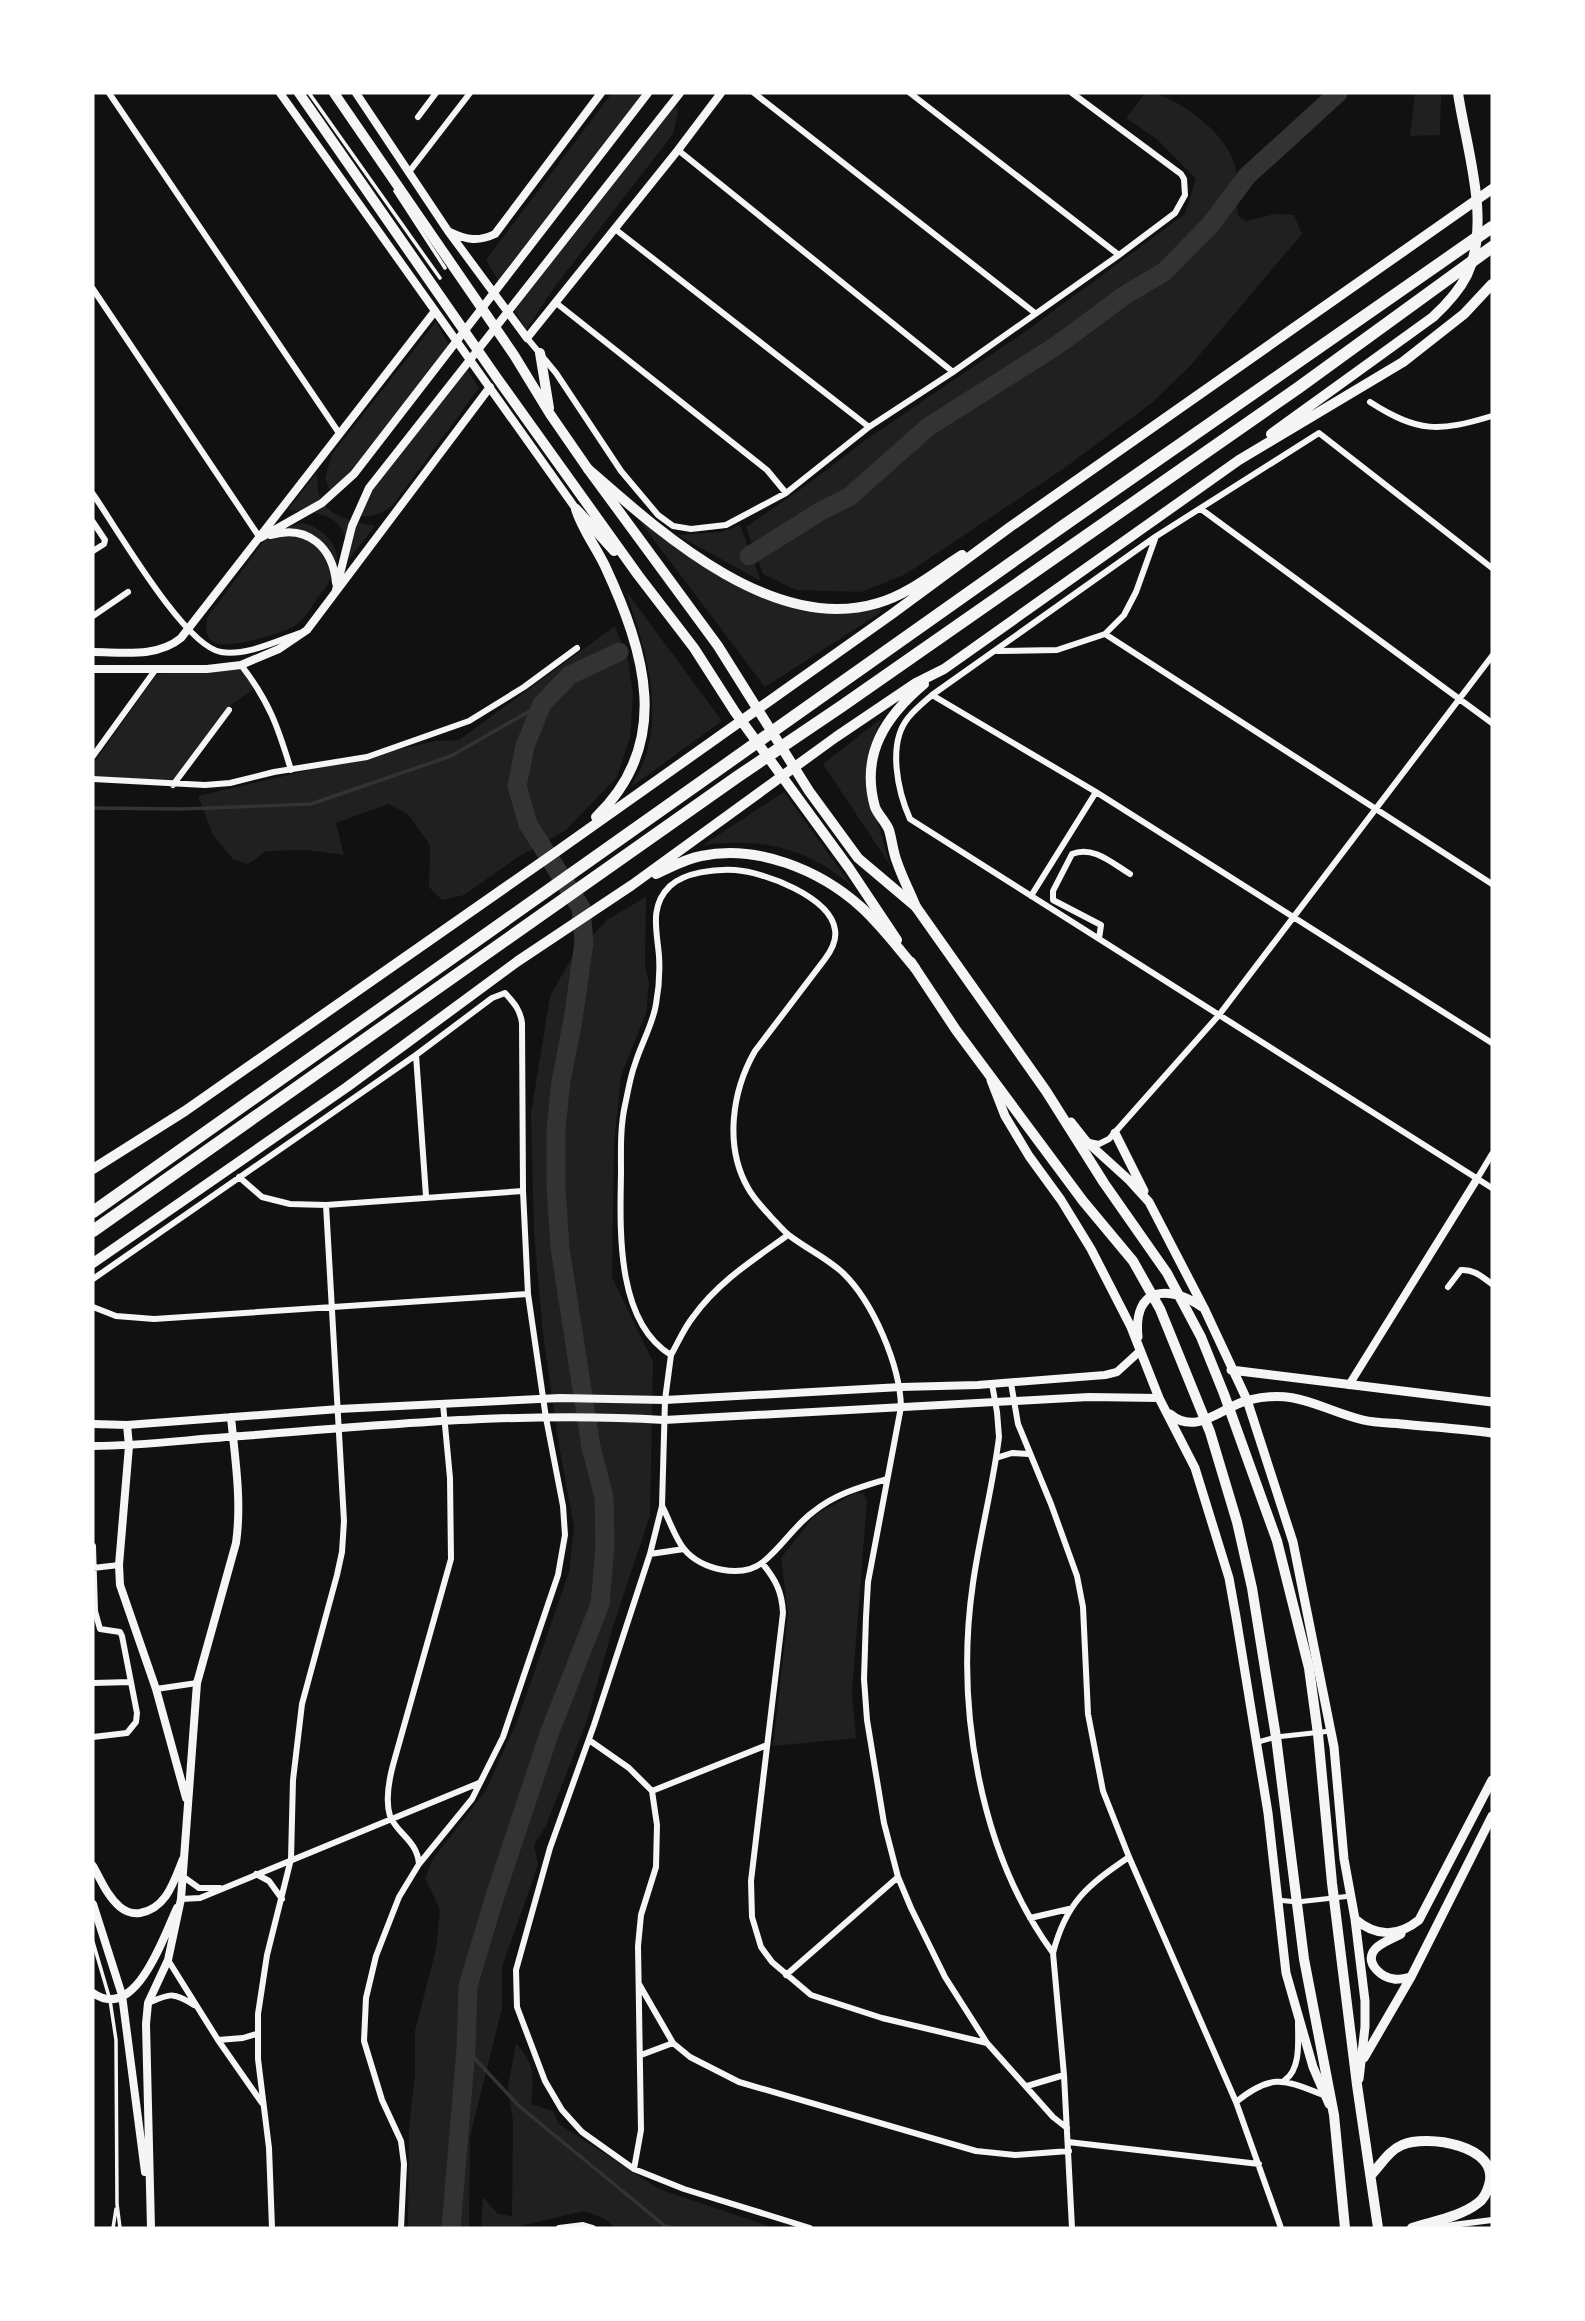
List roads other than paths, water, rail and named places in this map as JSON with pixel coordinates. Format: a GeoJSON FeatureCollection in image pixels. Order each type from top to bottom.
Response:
{"type":"FeatureCollection","features":[{"type":"Feature","properties":{"kind":"highway"},"geometry":{"type":"LineString","coordinates":[[93,1212],[606,848],[1492,227]]}},
{"type":"Feature","properties":{"kind":"highway"},"geometry":{"type":"LineString","coordinates":[[93,1231],[494,947],[1396,319],[1492,247]]}},
{"type":"Feature","properties":{"kind":"main road"},"geometry":{"type":"LineString","coordinates":[[299,93],[638,575],[694,648],[735,712],[849,868],[956,1030],[1083,1201],[1133,1261],[1160,1309],[1210,1433],[1237,1522],[1252,1588],[1276,1737],[1304,1959],[1334,2115],[1345,2228]]}},
{"type":"Feature","properties":{"kind":"main road"},"geometry":{"type":"LineString","coordinates":[[331,93],[514,355],[588,469],[718,646],[809,791],[858,858],[916,906]]}},
{"type":"Feature","properties":{"kind":"main road"},"geometry":{"type":"LineString","coordinates":[[1378,2228],[1357,2085],[1309,1668],[1277,1541],[1201,1337],[1167,1273],[1104,1183],[1046,1091],[916,906],[896,860],[888,828],[876,808],[873,762],[880,736],[891,716],[903,702],[944,668],[1239,460],[1295,415],[1359,371],[1446,305],[1466,278],[1478,237],[1476,202],[1458,93]]}},
{"type":"Feature","properties":{"kind":"main road"},"geometry":{"type":"LineString","coordinates":[[93,1169],[185,1111],[556,852],[1010,527],[1489,190]]}},
{"type":"Feature","properties":{"kind":"main road"},"geometry":{"type":"LineString","coordinates":[[1239,460],[1403,362],[1464,314],[1492,284]]}},
{"type":"Feature","properties":{"kind":"main road"},"geometry":{"type":"LineString","coordinates":[[540,353],[550,414]]}},
{"type":"Feature","properties":{"kind":"main road"},"geometry":{"type":"LineString","coordinates":[[588,469],[657,527],[712,565],[762,593],[808,607],[844,608],[882,602],[907,590],[988,537],[1010,527]]}},
{"type":"Feature","properties":{"kind":"main road"},"geometry":{"type":"LineString","coordinates":[[576,509],[638,575]]}},
{"type":"Feature","properties":{"kind":"main road"},"geometry":{"type":"LineString","coordinates":[[572,840],[610,804],[627,779],[640,748],[646,708],[641,666],[633,638],[607,570],[576,509]]}},
{"type":"Feature","properties":{"kind":"main road"},"geometry":{"type":"LineString","coordinates":[[93,1263],[346,1087],[518,961],[632,885],[836,737],[916,683],[944,668]]}},
{"type":"Feature","properties":{"kind":"main road"},"geometry":{"type":"LineString","coordinates":[[632,885],[680,863],[710,854],[738,853],[789,864],[827,881],[856,902],[915,968]]}},
{"type":"Feature","properties":{"kind":"main road"},"geometry":{"type":"LineString","coordinates":[[986,1069],[1005,1116],[1091,1249],[1131,1327],[1159,1398],[1195,1468],[1229,1578],[1258,1742],[1286,1973],[1313,2067],[1334,2115]]}},
{"type":"Feature","properties":{"kind":"main road"},"geometry":{"type":"LineString","coordinates":[[1046,1091],[1086,1141],[1149,1202]]}},
{"type":"Feature","properties":{"kind":"main road"},"geometry":{"type":"LineString","coordinates":[[1115,1133],[1204,1308],[1247,1400],[1293,1542],[1331,1731],[1344,1859],[1355,1919],[1365,2027],[1357,2085]]}},
{"type":"Feature","properties":{"kind":"main road"},"geometry":{"type":"LineString","coordinates":[[1140,1351],[1136,1318],[1139,1307],[1153,1296],[1174,1293],[1186,1296],[1204,1308]]}},
{"type":"Feature","properties":{"kind":"main road"},"geometry":{"type":"LineString","coordinates":[[1231,1370],[1491,1399]]}},
{"type":"Feature","properties":{"kind":"main road"},"geometry":{"type":"LineString","coordinates":[[1166,1410],[1177,1419],[1203,1422],[1230,1406],[1273,1395],[1307,1400],[1364,1420],[1492,1433]]}},
{"type":"Feature","properties":{"kind":"main road"},"geometry":{"type":"LineString","coordinates":[[1411,1977],[1395,1979],[1385,1976],[1374,1968],[1373,1952],[1408,1929],[1426,1911],[1492,1780]]}},
{"type":"Feature","properties":{"kind":"main road"},"geometry":{"type":"LineString","coordinates":[[1361,2063],[1411,1977],[1492,1816]]}},
{"type":"Feature","properties":{"kind":"main road"},"geometry":{"type":"LineString","coordinates":[[1355,1919],[1371,1930],[1387,1934],[1408,1929]]}},
{"type":"Feature","properties":{"kind":"main road"},"geometry":{"type":"LineString","coordinates":[[1371,2175],[1393,2151],[1412,2142],[1459,2146],[1483,2157],[1491,2179],[1480,2202],[1468,2209],[1412,2228]]}},
{"type":"Feature","properties":{"kind":"street"},"geometry":{"type":"LineString","coordinates":[[109,93],[339,433]]}},
{"type":"Feature","properties":{"kind":"street"},"geometry":{"type":"LineString","coordinates":[[280,93],[576,509]]}},
{"type":"Feature","properties":{"kind":"street"},"geometry":{"type":"LineString","coordinates":[[356,93],[449,231],[587,418],[621,471],[658,515],[673,526],[691,529],[726,525],[786,493],[869,426],[953,372],[1175,213],[1185,195],[1184,179],[1072,93]]}},
{"type":"Feature","properties":{"kind":"street"},"geometry":{"type":"LineString","coordinates":[[418,117],[436,93]]}},
{"type":"Feature","properties":{"kind":"street"},"geometry":{"type":"LineString","coordinates":[[409,172],[470,93]]}},
{"type":"Feature","properties":{"kind":"street"},"geometry":{"type":"LineString","coordinates":[[449,231],[464,239],[474,240],[495,234],[601,93]]}},
{"type":"Feature","properties":{"kind":"street"},"geometry":{"type":"LineString","coordinates":[[260,538],[322,503],[354,474],[648,93]]}},
{"type":"Feature","properties":{"kind":"street"},"geometry":{"type":"LineString","coordinates":[[336,590],[352,526],[369,488],[680,93]]}},
{"type":"Feature","properties":{"kind":"street"},"geometry":{"type":"LineString","coordinates":[[527,338],[678,150],[720,93]]}},
{"type":"Feature","properties":{"kind":"street"},"geometry":{"type":"LineString","coordinates":[[754,93],[1035,313]]}},
{"type":"Feature","properties":{"kind":"street"},"geometry":{"type":"LineString","coordinates":[[910,93],[1119,255]]}},
{"type":"Feature","properties":{"kind":"street"},"geometry":{"type":"LineString","coordinates":[[678,150],[953,372]]}},
{"type":"Feature","properties":{"kind":"street"},"geometry":{"type":"LineString","coordinates":[[615,229],[869,426]]}},
{"type":"Feature","properties":{"kind":"street"},"geometry":{"type":"LineString","coordinates":[[93,289],[260,538]]}},
{"type":"Feature","properties":{"kind":"street"},"geometry":{"type":"LineString","coordinates":[[555,302],[767,470],[786,493]]}},
{"type":"Feature","properties":{"kind":"street"},"geometry":{"type":"LineString","coordinates":[[93,652],[153,652],[166,649],[181,638],[435,311]]}},
{"type":"Feature","properties":{"kind":"street"},"geometry":{"type":"LineString","coordinates":[[93,669],[207,669],[241,665],[279,649],[307,630],[489,387]]}},
{"type":"Feature","properties":{"kind":"street"},"geometry":{"type":"LineString","coordinates":[[1370,402],[1391,415],[1427,428],[1458,425],[1492,416]]}},
{"type":"Feature","properties":{"kind":"street"},"geometry":{"type":"LineString","coordinates":[[1492,568],[1319,433],[1155,537],[932,695],[906,720],[899,740],[897,759],[902,799],[910,819],[1492,1188]]}},
{"type":"Feature","properties":{"kind":"street"},"geometry":{"type":"LineString","coordinates":[[93,494],[165,601],[188,629],[213,650],[250,650],[307,630]]}},
{"type":"Feature","properties":{"kind":"street"},"geometry":{"type":"LineString","coordinates":[[1201,509],[1492,723]]}},
{"type":"Feature","properties":{"kind":"street"},"geometry":{"type":"LineString","coordinates":[[93,522],[105,540],[104,544],[93,551]]}},
{"type":"Feature","properties":{"kind":"street"},"geometry":{"type":"LineString","coordinates":[[260,538],[292,532],[307,536],[320,544],[332,563],[336,590]]}},
{"type":"Feature","properties":{"kind":"street"},"geometry":{"type":"LineString","coordinates":[[995,651],[1057,649],[1105,634],[1124,615],[1136,592],[1155,537]]}},
{"type":"Feature","properties":{"kind":"street"},"geometry":{"type":"LineString","coordinates":[[93,616],[128,592]]}},
{"type":"Feature","properties":{"kind":"street"},"geometry":{"type":"LineString","coordinates":[[1105,634],[1492,884]]}},
{"type":"Feature","properties":{"kind":"street"},"geometry":{"type":"LineString","coordinates":[[93,779],[173,785],[230,783],[367,757],[469,721],[524,687],[577,648]]}},
{"type":"Feature","properties":{"kind":"street"},"geometry":{"type":"LineString","coordinates":[[1086,1141],[1100,1144],[1109,1139],[1219,1015],[1492,656]]}},
{"type":"Feature","properties":{"kind":"street"},"geometry":{"type":"LineString","coordinates":[[241,665],[260,690],[274,717],[290,770]]}},
{"type":"Feature","properties":{"kind":"street"},"geometry":{"type":"LineString","coordinates":[[93,756],[156,669]]}},
{"type":"Feature","properties":{"kind":"street"},"geometry":{"type":"LineString","coordinates":[[932,695],[1097,792],[1492,1043]]}},
{"type":"Feature","properties":{"kind":"street"},"geometry":{"type":"LineString","coordinates":[[173,785],[229,710]]}},
{"type":"Feature","properties":{"kind":"street"},"geometry":{"type":"LineString","coordinates":[[1031,896],[1097,792]]}},
{"type":"Feature","properties":{"kind":"street"},"geometry":{"type":"LineString","coordinates":[[1099,939],[1101,925],[1053,900],[1053,891],[1072,853],[1078,851],[1093,852],[1130,874]]}},
{"type":"Feature","properties":{"kind":"street"},"geometry":{"type":"LineString","coordinates":[[671,1355],[656,1346],[636,1312],[624,1268],[620,1226],[621,1133],[624,1109],[634,1066],[656,1008],[659,982],[656,909],[670,886],[687,876],[737,870],[783,883],[808,896],[830,918],[835,930],[834,940],[825,959],[746,1066],[737,1092],[733,1123],[739,1170],[749,1190],[788,1235],[843,1273],[856,1289],[887,1344],[901,1387],[901,1407],[868,1582],[864,1679],[875,1777],[898,1877],[934,1956],[987,2043],[1053,2117],[1067,2128]]}},
{"type":"Feature","properties":{"kind":"street"},"geometry":{"type":"LineString","coordinates":[[93,1279],[416,1055],[492,998],[505,993],[514,1002],[520,1013],[522,1035],[523,1191],[528,1294],[546,1418],[563,1506],[565,1535],[558,1575],[495,1757],[472,1799],[419,1864],[399,1897],[386,1926],[366,1998],[364,2041],[370,2067],[401,2141],[404,2164],[401,2228]]}},
{"type":"Feature","properties":{"kind":"street"},"geometry":{"type":"LineString","coordinates":[[416,1055],[425,1196]]}},
{"type":"Feature","properties":{"kind":"street"},"geometry":{"type":"LineString","coordinates":[[1349,1385],[1492,1154]]}},
{"type":"Feature","properties":{"kind":"street"},"geometry":{"type":"LineString","coordinates":[[239,1177],[270,1201],[290,1204],[326,1205],[523,1191]]}},
{"type":"Feature","properties":{"kind":"street"},"geometry":{"type":"LineString","coordinates":[[272,2228],[269,2148],[257,2034],[267,1955],[291,1859],[298,1725],[306,1685],[342,1552],[344,1521],[326,1205]]}},
{"type":"Feature","properties":{"kind":"street"},"geometry":{"type":"LineString","coordinates":[[788,1235],[729,1277],[710,1296],[691,1318],[671,1355],[665,1400],[662,1506],[650,1554],[589,1740],[550,1848],[516,1970],[517,2007],[545,2081],[562,2110],[582,2132],[634,2169],[684,2189],[810,2228]]}},
{"type":"Feature","properties":{"kind":"street"},"geometry":{"type":"LineString","coordinates":[[1448,1287],[1461,1270],[1465,1269],[1472,1270],[1492,1284]]}},
{"type":"Feature","properties":{"kind":"street"},"geometry":{"type":"LineString","coordinates":[[93,1307],[116,1316],[154,1319],[528,1294]]}},
{"type":"Feature","properties":{"kind":"street"},"geometry":{"type":"LineString","coordinates":[[93,1424],[127,1425],[338,1409],[544,1398],[665,1400],[1011,1383],[1105,1376],[1117,1372],[1140,1351]]}},
{"type":"Feature","properties":{"kind":"street"},"geometry":{"type":"LineString","coordinates":[[1011,1383],[1018,1424],[1077,1576],[1083,1607],[1085,1687],[1093,1748],[1103,1791],[1236,2102],[1281,2228]]}},
{"type":"Feature","properties":{"kind":"street"},"geometry":{"type":"LineString","coordinates":[[992,1384],[998,1425],[996,1458],[971,1593],[966,1646],[970,1735],[987,1809],[1006,1864],[1030,1918],[1053,1954]]}},
{"type":"Feature","properties":{"kind":"street"},"geometry":{"type":"LineString","coordinates":[[93,1446],[129,1446],[233,1436],[446,1422],[612,1417],[664,1420],[1121,1395],[1159,1398]]}},
{"type":"Feature","properties":{"kind":"street"},"geometry":{"type":"LineString","coordinates":[[419,1864],[419,1857],[412,1843],[391,1818],[388,1802],[390,1777],[451,1559],[453,1530],[443,1404]]}},
{"type":"Feature","properties":{"kind":"street"},"geometry":{"type":"LineString","coordinates":[[150,2228],[146,2024],[148,2003],[169,1960],[181,1899],[197,1682],[233,1555],[238,1524],[232,1417]]}},
{"type":"Feature","properties":{"kind":"street"},"geometry":{"type":"LineString","coordinates":[[127,1425],[129,1446],[119,1565],[120,1585],[156,1689],[189,1807]]}},
{"type":"Feature","properties":{"kind":"street"},"geometry":{"type":"LineString","coordinates":[[996,1458],[1012,1453],[1029,1454]]}},
{"type":"Feature","properties":{"kind":"street"},"geometry":{"type":"LineString","coordinates":[[662,1506],[684,1549],[708,1567],[723,1570],[749,1569],[762,1563],[811,1513],[833,1498],[857,1487],[887,1479]]}},
{"type":"Feature","properties":{"kind":"street"},"geometry":{"type":"LineString","coordinates":[[93,1546],[97,1629],[120,1632],[122,1636],[137,1713],[131,1730],[119,1735],[93,1737]]}},
{"type":"Feature","properties":{"kind":"street"},"geometry":{"type":"LineString","coordinates":[[650,1554],[684,1549]]}},
{"type":"Feature","properties":{"kind":"street"},"geometry":{"type":"LineString","coordinates":[[762,1563],[778,1585],[783,1613],[751,1881],[752,1917],[761,1947],[772,1962],[811,1995],[882,2018],[987,2043]]}},
{"type":"Feature","properties":{"kind":"street"},"geometry":{"type":"LineString","coordinates":[[93,1568],[119,1565]]}},
{"type":"Feature","properties":{"kind":"street"},"geometry":{"type":"LineString","coordinates":[[93,1683],[131,1682]]}},
{"type":"Feature","properties":{"kind":"street"},"geometry":{"type":"LineString","coordinates":[[156,1689],[197,1682]]}},
{"type":"Feature","properties":{"kind":"street"},"geometry":{"type":"LineString","coordinates":[[1258,1742],[1276,1737],[1331,1731]]}},
{"type":"Feature","properties":{"kind":"street"},"geometry":{"type":"LineString","coordinates":[[589,1740],[629,1768],[652,1791],[658,1844],[656,1867],[641,1915],[638,1946],[641,2130],[634,2169]]}},
{"type":"Feature","properties":{"kind":"street"},"geometry":{"type":"LineString","coordinates":[[652,1791],[767,1745]]}},
{"type":"Feature","properties":{"kind":"street"},"geometry":{"type":"LineString","coordinates":[[181,1899],[200,1898],[480,1783]]}},
{"type":"Feature","properties":{"kind":"street"},"geometry":{"type":"LineString","coordinates":[[93,1866],[111,1898],[120,1907],[135,1913],[145,1912],[168,1895],[186,1850]]}},
{"type":"Feature","properties":{"kind":"street"},"geometry":{"type":"LineString","coordinates":[[1072,2228],[1064,2075],[1053,1954],[1057,1937],[1070,1909],[1093,1881],[1129,1857]]}},
{"type":"Feature","properties":{"kind":"street"},"geometry":{"type":"LineString","coordinates":[[256,1874],[269,1881],[282,1900]]}},
{"type":"Feature","properties":{"kind":"street"},"geometry":{"type":"LineString","coordinates":[[786,1975],[898,1877]]}},
{"type":"Feature","properties":{"kind":"street"},"geometry":{"type":"LineString","coordinates":[[184,1878],[200,1888],[222,1888]]}},
{"type":"Feature","properties":{"kind":"street"},"geometry":{"type":"LineString","coordinates":[[1278,1900],[1297,1902],[1351,1896]]}},
{"type":"Feature","properties":{"kind":"street"},"geometry":{"type":"LineString","coordinates":[[93,1993],[110,2000],[133,1989],[144,1978],[181,1899]]}},
{"type":"Feature","properties":{"kind":"street"},"geometry":{"type":"LineString","coordinates":[[93,1904],[122,1995],[137,2126],[148,2189]]}},
{"type":"Feature","properties":{"kind":"street"},"geometry":{"type":"LineString","coordinates":[[1030,1918],[1070,1909]]}},
{"type":"Feature","properties":{"kind":"street"},"geometry":{"type":"LineString","coordinates":[[169,1960],[195,2006],[263,2105]]}},
{"type":"Feature","properties":{"kind":"street"},"geometry":{"type":"LineString","coordinates":[[639,1984],[673,2043],[691,2057],[738,2082],[976,2151],[1015,2155],[1069,2151]]}},
{"type":"Feature","properties":{"kind":"street"},"geometry":{"type":"LineString","coordinates":[[148,2003],[168,1994],[195,2006]]}},
{"type":"Feature","properties":{"kind":"street"},"geometry":{"type":"LineString","coordinates":[[1285,2080],[1295,2065],[1298,2047],[1297,2015]]}},
{"type":"Feature","properties":{"kind":"street"},"geometry":{"type":"LineString","coordinates":[[218,2040],[257,2034]]}},
{"type":"Feature","properties":{"kind":"street"},"geometry":{"type":"LineString","coordinates":[[641,2055],[673,2043]]}},
{"type":"Feature","properties":{"kind":"street"},"geometry":{"type":"LineString","coordinates":[[1027,2086],[1064,2075]]}},
{"type":"Feature","properties":{"kind":"street"},"geometry":{"type":"LineString","coordinates":[[1236,2102],[1251,2090],[1266,2083],[1285,2080],[1326,2096]]}},
{"type":"Feature","properties":{"kind":"street"},"geometry":{"type":"LineString","coordinates":[[1068,2142],[1259,2164]]}},
{"type":"Feature","properties":{"kind":"street"},"geometry":{"type":"LineString","coordinates":[[1423,2228],[1492,2220]]}},
{"type":"Feature","properties":{"kind":"street"},"geometry":{"type":"LineString","coordinates":[[559,2228],[583,2225],[593,2228]]}},
{"type":"Feature","properties":{"kind":"lane"},"geometry":{"type":"LineString","coordinates":[[309,93],[440,278]]}},
{"type":"Feature","properties":{"kind":"lane"},"geometry":{"type":"LineString","coordinates":[[331,93],[445,268]]}},
{"type":"Feature","properties":{"kind":"lane"},"geometry":{"type":"LineString","coordinates":[[93,1942],[110,2000],[116,2040],[117,2204],[120,2228]]}},
{"type":"Feature","properties":{"kind":"lane"},"geometry":{"type":"LineString","coordinates":[[113,2228],[117,2204]]}},
{"type":"Feature","properties":{"kind":"waterway"},"geometry":{"type":"LineString","coordinates":[[749,556],[821,511],[849,497],[928,427],[1056,346],[1125,295],[1164,272],[1211,224],[1247,176],[1338,93]]}},
{"type":"Feature","properties":{"kind":"waterway"},"geometry":{"type":"LineString","coordinates":[[451,2228],[466,2049],[468,1986],[549,1734],[600,1604],[605,1546],[604,1497],[591,1447],[560,1248],[556,1187],[556,1129],[561,1081],[584,942],[581,908],[528,824],[517,786],[525,746],[542,704],[570,675],[619,652]]}},
{"type":"Feature","properties":{"kind":"waterway"},"geometry":{"type":"LineString","coordinates":[[93,808],[182,809],[311,804],[451,756],[542,704]]}},
{"type":"Feature","properties":{"kind":"waterway"},"geometry":{"type":"LineString","coordinates":[[466,2049],[519,2106],[665,2226],[672,2228]]}}]}
